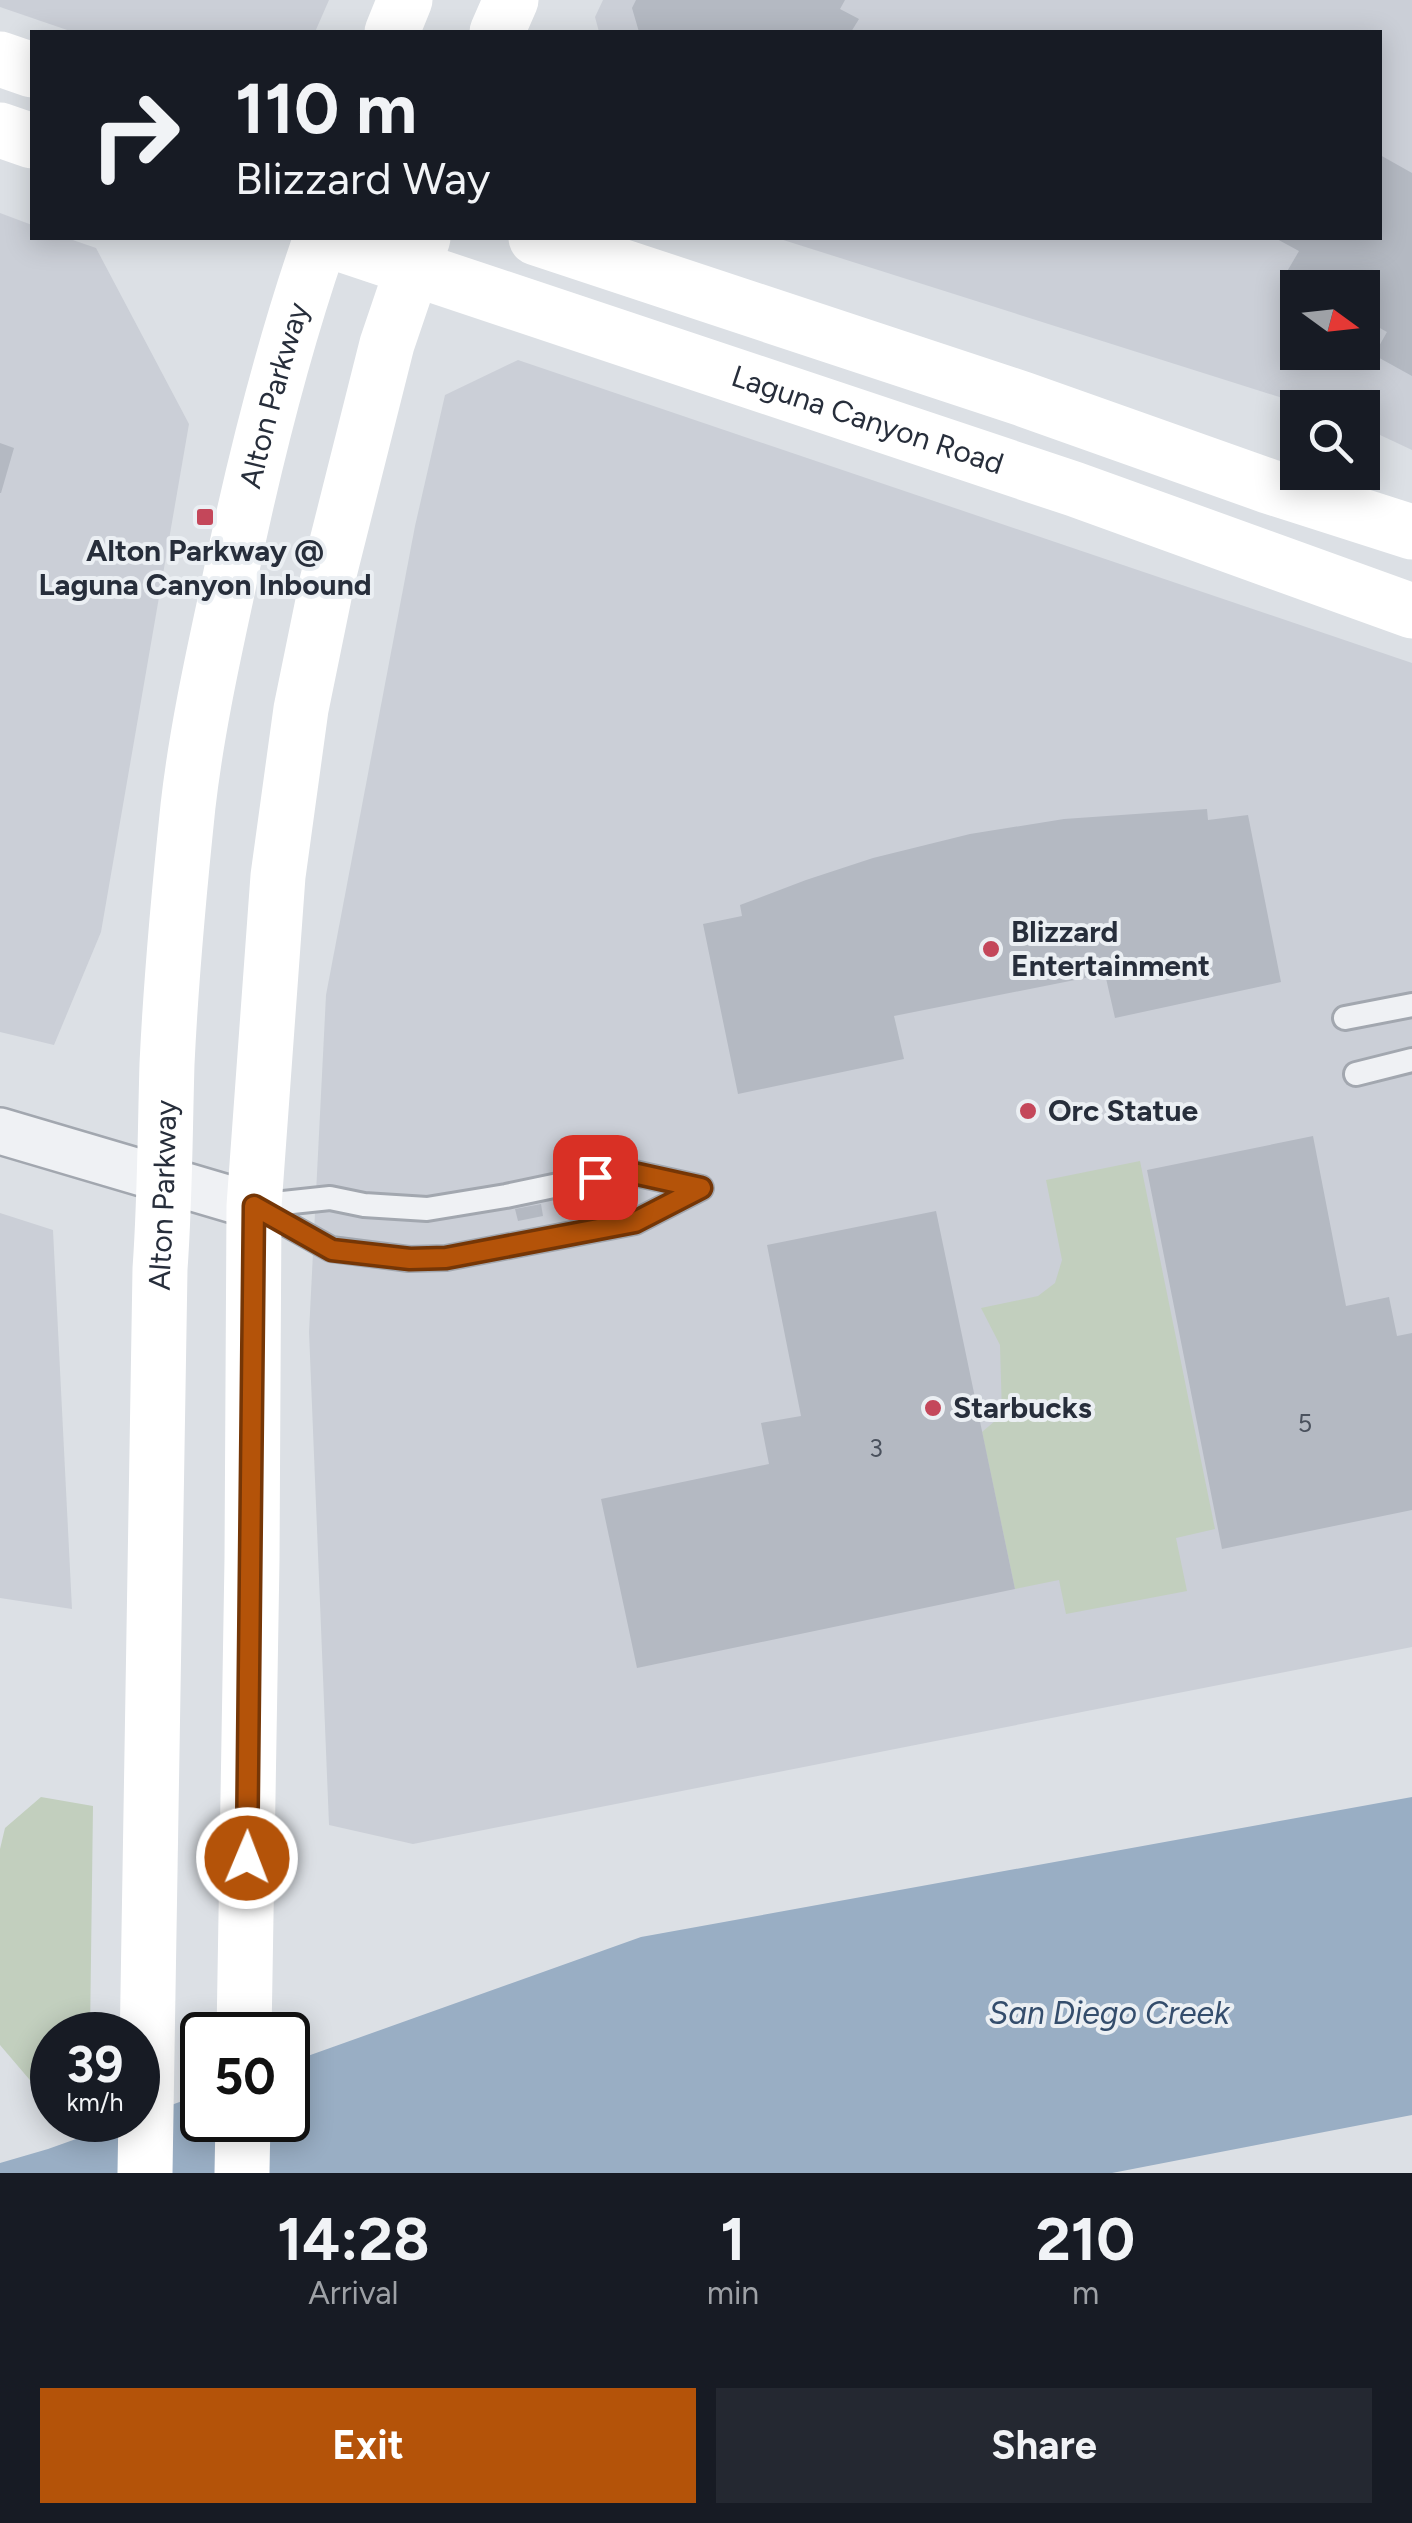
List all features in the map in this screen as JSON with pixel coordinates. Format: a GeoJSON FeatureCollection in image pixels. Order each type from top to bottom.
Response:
{"type":"FeatureCollection","features":[{"type":"Feature","properties":{"kind":"main road"},"geometry":{"type":"LineString","coordinates":[[393,30],[405,0]]}},
{"type":"Feature","properties":{"kind":"main road"},"geometry":{"type":"LineString","coordinates":[[498,30],[511,0]]}},
{"type":"Feature","properties":{"kind":"main road"},"geometry":{"type":"LineString","coordinates":[[0,59],[30,69]]}},
{"type":"Feature","properties":{"kind":"main road"},"geometry":{"type":"LineString","coordinates":[[0,130],[30,139]]}},
{"type":"Feature","properties":{"kind":"main road","name":"Alton Parkway"},"geometry":{"type":"LineString","coordinates":[[144,2173],[160,1269],[168,1062],[188,803],[213,658],[253,468],[296,311],[321,240]]}},
{"type":"Feature","properties":{"kind":"main road","name":"Laguna Canyon Road"},"geometry":{"type":"LineString","coordinates":[[335,240],[418,253],[1412,611]]}},
{"type":"Feature","properties":{"kind":"main road"},"geometry":{"type":"LineString","coordinates":[[542,240],[1412,532]]}},
{"type":"Feature","properties":{"kind":"main road"},"geometry":{"type":"LineString","coordinates":[[244,2012],[254,1206],[278,876],[301,709],[317,627],[387,344],[418,253]]}},
{"type":"Feature","properties":{"kind":"main road"},"geometry":{"type":"LineString","coordinates":[[242,2173],[243,2142]]}},
{"type":"Feature","properties":{"kind":"street"},"geometry":{"type":"LineString","coordinates":[[0,1130],[254,1206]]}},
{"type":"Feature","properties":{"kind":"lane"},"geometry":{"type":"LineString","coordinates":[[1345,1018],[1412,1005]]}},
{"type":"Feature","properties":{"kind":"lane"},"geometry":{"type":"LineString","coordinates":[[1356,1074],[1412,1060]]}},
{"type":"Feature","properties":{"kind":"lane"},"geometry":{"type":"LineString","coordinates":[[624,1171],[701,1188],[635,1222],[446,1258],[410,1259],[332,1250],[254,1206],[330,1198],[428,1210],[624,1171]]}},
{"type":"Feature","properties":{"kind":"shaded area"},"geometry":{"type":"Polygon","coordinates":[[[0,0],[329,0],[316,30],[67,30],[0,7],[0,0]]]}},
{"type":"Feature","properties":{"kind":"shaded area"},"geometry":{"type":"Polygon","coordinates":[[[603,0],[1412,0],[1412,450],[1380,435],[1380,390],[1280,390],[1280,397],[783,240],[1382,240],[1382,30],[598,30],[595,17],[603,0]]]}},
{"type":"Feature","properties":{"kind":"shaded area"},"geometry":{"type":"Polygon","coordinates":[[[0,213],[30,224],[30,240],[73,240],[96,248],[189,424],[101,932],[54,1045],[0,1032],[0,213]]]}},
{"type":"Feature","properties":{"kind":"shaded area","name":"Blizzard Entertainment"},"geometry":{"type":"Polygon","coordinates":[[[518,360],[1412,663],[1412,1647],[413,1844],[329,1825],[309,1332],[326,995],[415,526],[445,395],[518,360]]]}},
{"type":"Feature","properties":{"kind":"shaded area"},"geometry":{"type":"Polygon","coordinates":[[[0,1213],[53,1230],[72,1609],[0,1598],[0,1213]]]}},
{"type":"Feature","properties":{"kind":"green space"},"geometry":{"type":"Polygon","coordinates":[[[1140,1161],[1215,1529],[1176,1538],[1187,1591],[1066,1614],[1059,1580],[1015,1589],[982,1432],[1002,1415],[1000,1345],[981,1308],[1038,1296],[1055,1283],[1062,1260],[1046,1180],[1140,1161]]]}},
{"type":"Feature","properties":{"kind":"green space"},"geometry":{"type":"Polygon","coordinates":[[[41,1797],[93,1806],[90,2012],[30,2012],[30,2080],[0,2045],[0,1849],[5,1828],[41,1797]]]}},
{"type":"Feature","properties":{"kind":"water","name":"San Diego Creek"},"geometry":{"type":"Polygon","coordinates":[[[1412,1797],[1412,2115],[1112,2173],[0,2173],[0,2163],[68,2142],[160,2142],[160,2109],[180,2102],[180,2142],[310,2142],[310,2055],[641,1937],[1412,1797]]]}},
{"type":"Feature","properties":{"kind":"building"},"geometry":{"type":"Polygon","coordinates":[[[636,0],[845,0],[840,9],[859,19],[852,30],[638,30],[632,8],[636,0]]]}},
{"type":"Feature","properties":{"kind":"building"},"geometry":{"type":"Polygon","coordinates":[[[1382,156],[1412,173],[1412,376],[1380,358],[1380,344],[1387,332],[1380,328],[1380,270],[1288,270],[1299,251],[1279,240],[1382,240],[1382,156]]]}},
{"type":"Feature","properties":{"kind":"building"},"geometry":{"type":"Polygon","coordinates":[[[0,443],[14,448],[1,493],[0,493],[0,443]]]}},
{"type":"Feature","properties":{"kind":"building","name":"Blizzard Entertainment"},"geometry":{"type":"Polygon","coordinates":[[[1207,809],[1208,820],[1248,815],[1281,982],[1115,1018],[1105,974],[894,1016],[904,1059],[738,1094],[703,924],[742,916],[740,905],[806,880],[873,858],[970,834],[1064,819],[1207,809]]]}},
{"type":"Feature","properties":{"kind":"building"},"geometry":{"type":"Polygon","coordinates":[[[1313,1136],[1346,1306],[1389,1297],[1397,1336],[1412,1333],[1412,1510],[1222,1549],[1147,1170],[1313,1136]]]}},
{"type":"Feature","properties":{"kind":"building"},"geometry":{"type":"Polygon","coordinates":[[[541,1204],[543,1216],[518,1221],[515,1209],[541,1204]]]}},
{"type":"Feature","properties":{"kind":"building"},"geometry":{"type":"Polygon","coordinates":[[[936,1211],[1015,1589],[637,1668],[601,1499],[769,1464],[761,1423],[801,1416],[767,1245],[936,1211]]]}},
{"type":"Feature","properties":{"kind":"place","name":"Alton Parkway @ Laguna Canyon Inbound"},"geometry":{"type":"Point","coordinates":[205,517]}},
{"type":"Feature","properties":{"kind":"place","name":"Blizzard Entertainment"},"geometry":{"type":"Point","coordinates":[991,949]}},
{"type":"Feature","properties":{"kind":"place","name":"Orc Statue"},"geometry":{"type":"Point","coordinates":[1028,1111]}},
{"type":"Feature","properties":{"kind":"place","name":"Starbucks"},"geometry":{"type":"Point","coordinates":[933,1408]}},
{"type":"Feature","properties":{"kind":"route"},"geometry":{"type":"LineString","coordinates":[[247,1858],[254,1206],[332,1250],[410,1259],[446,1258],[635,1222],[701,1188],[624,1171],[595,1177]]}}]}
